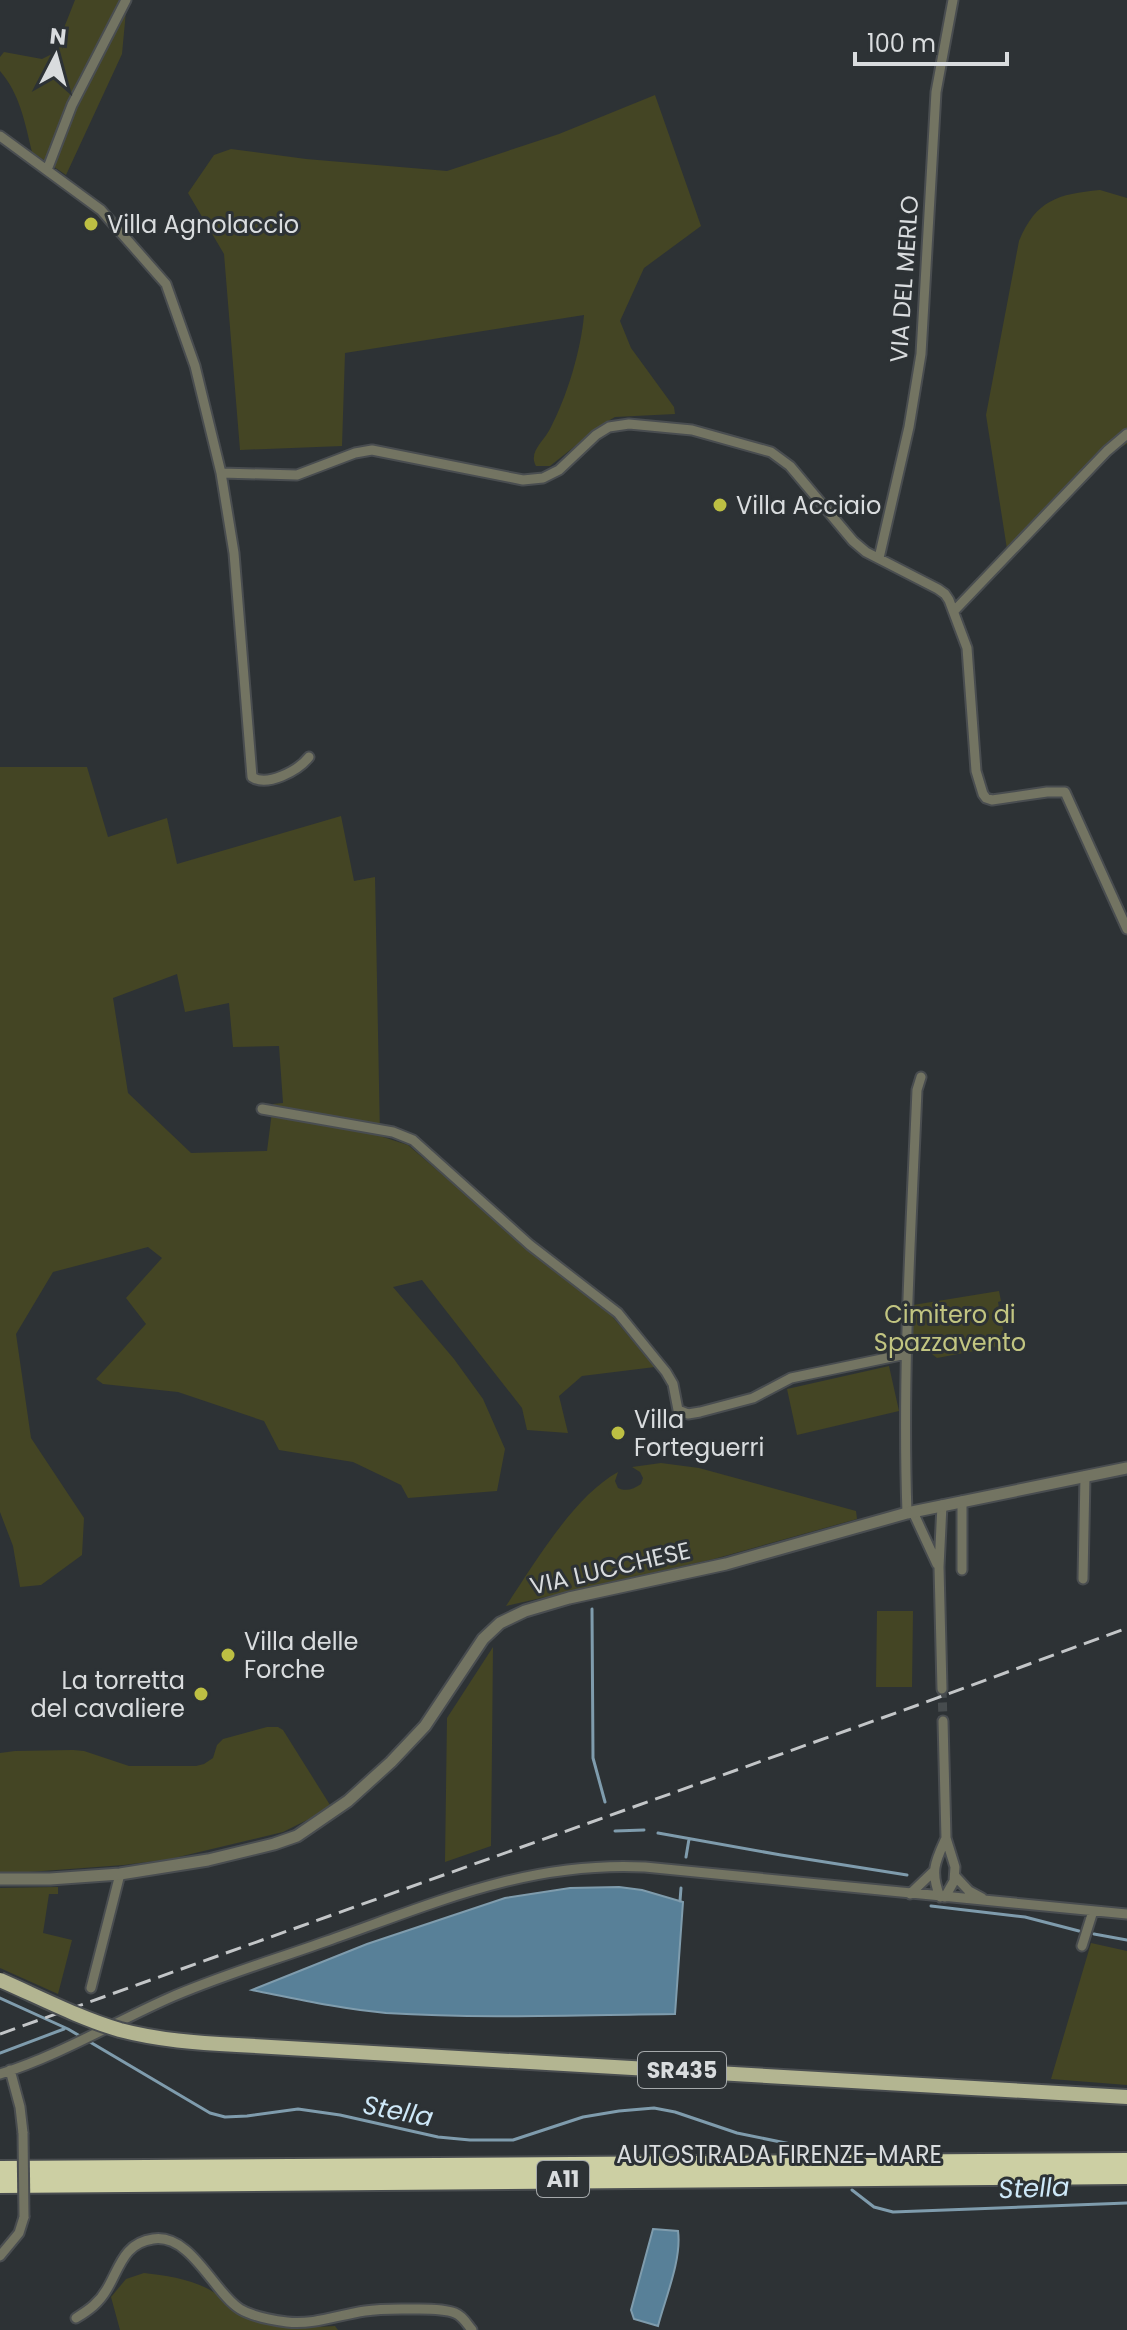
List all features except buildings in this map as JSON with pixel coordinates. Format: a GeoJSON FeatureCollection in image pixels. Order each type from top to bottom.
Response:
{"type":"FeatureCollection","features":[{"type":"Feature","properties":{"kind":"highway","name":"AUTOSTRADA FIRENZE-MARE"},"geometry":{"type":"LineString","coordinates":[[0,2169],[1127,2161]]}},
{"type":"Feature","properties":{"kind":"highway","name":"AUTOSTRADA FIRENZE-MARE"},"geometry":{"type":"LineString","coordinates":[[0,2185],[1127,2176]]}},
{"type":"Feature","properties":{"kind":"main road","name":"SR435"},"geometry":{"type":"LineString","coordinates":[[0,1980],[121,2030],[174,2040],[1127,2097]]}},
{"type":"Feature","properties":{"kind":"street"},"geometry":{"type":"LineString","coordinates":[[47,170],[72,105],[126,0]]}},
{"type":"Feature","properties":{"kind":"street","name":"VIA DEL MERLO"},"geometry":{"type":"LineString","coordinates":[[879,558],[909,427],[921,354],[936,92],[953,0]]}},
{"type":"Feature","properties":{"kind":"street"},"geometry":{"type":"LineString","coordinates":[[0,136],[101,210],[166,284],[195,366],[221,473],[234,553],[251,774],[257,781],[270,779],[299,768],[309,757]]}},
{"type":"Feature","properties":{"kind":"street"},"geometry":{"type":"LineString","coordinates":[[221,473],[297,475],[355,453],[372,450],[533,480],[559,470],[596,435],[609,427],[629,424],[678,427],[771,452],[790,466],[853,541],[945,594],[969,655],[976,771],[983,794],[992,800],[1065,792],[1127,929]]}},
{"type":"Feature","properties":{"kind":"street"},"geometry":{"type":"LineString","coordinates":[[954,611],[1107,451],[1127,434]]}},
{"type":"Feature","properties":{"kind":"street"},"geometry":{"type":"LineString","coordinates":[[921,1077],[917,1090],[904,1431],[910,1512],[939,1567]]}},
{"type":"Feature","properties":{"kind":"street"},"geometry":{"type":"LineString","coordinates":[[262,1109],[393,1132],[413,1140],[530,1245],[618,1313],[666,1372],[673,1384],[678,1410],[684,1413],[700,1412],[753,1398],[791,1378],[906,1354]]}},
{"type":"Feature","properties":{"kind":"street","name":"VIA LUCCHESE"},"geometry":{"type":"LineString","coordinates":[[0,1879],[120,1874],[208,1860],[297,1836],[348,1801],[407,1745],[432,1717],[483,1639],[500,1623],[536,1607],[726,1564],[910,1512],[1127,1468]]}},
{"type":"Feature","properties":{"kind":"street"},"geometry":{"type":"LineString","coordinates":[[1083,1579],[1085,1476]]}},
{"type":"Feature","properties":{"kind":"street"},"geometry":{"type":"LineString","coordinates":[[962,1501],[962,1570]]}},
{"type":"Feature","properties":{"kind":"street"},"geometry":{"type":"LineString","coordinates":[[942,1505],[939,1567],[942,1689]]}},
{"type":"Feature","properties":{"kind":"street"},"geometry":{"type":"LineString","coordinates":[[942,1897],[955,1876],[954,1859],[946,1838],[943,1721]]}},
{"type":"Feature","properties":{"kind":"street"},"geometry":{"type":"LineString","coordinates":[[942,1897],[934,1881],[934,1871],[946,1838]]}},
{"type":"Feature","properties":{"kind":"street"},"geometry":{"type":"LineString","coordinates":[[0,2256],[19,2233],[24,2217],[20,2107],[5,2072],[170,1998],[485,1886],[540,1872],[592,1867],[645,1867],[1127,1914]]}},
{"type":"Feature","properties":{"kind":"street"},"geometry":{"type":"LineString","coordinates":[[910,1894],[934,1871]]}},
{"type":"Feature","properties":{"kind":"street"},"geometry":{"type":"LineString","coordinates":[[91,1988],[120,1874]]}},
{"type":"Feature","properties":{"kind":"street"},"geometry":{"type":"LineString","coordinates":[[955,1876],[969,1891],[988,1902]]}},
{"type":"Feature","properties":{"kind":"street"},"geometry":{"type":"LineString","coordinates":[[1082,1946],[1093,1911]]}},
{"type":"Feature","properties":{"kind":"street"},"geometry":{"type":"LineString","coordinates":[[76,2318],[95,2306],[129,2250],[138,2243],[161,2238],[178,2245],[206,2271],[233,2303],[252,2314],[287,2322],[306,2322],[367,2310],[434,2310],[459,2314],[472,2330]]}},
{"type":"Feature","properties":{"kind":"green space"},"geometry":{"type":"Polygon","coordinates":[[[75,0],[131,0],[126,11],[122,54],[66,175],[32,152],[17,99],[0,71],[0,57],[4,52],[42,59],[54,53],[75,0]]]}},
{"type":"Feature","properties":{"kind":"green space"},"geometry":{"type":"Polygon","coordinates":[[[655,95],[701,226],[644,268],[620,321],[631,348],[674,407],[675,414],[615,417],[550,466],[536,466],[535,451],[556,416],[572,373],[584,315],[345,353],[342,446],[240,450],[224,254],[188,193],[214,155],[231,149],[447,171],[559,134],[655,95]]]}},
{"type":"Feature","properties":{"kind":"green space"},"geometry":{"type":"Polygon","coordinates":[[[1100,190],[1127,198],[1127,444],[1088,464],[1007,549],[986,415],[1019,241],[1033,216],[1050,202],[1072,194],[1100,190]]]}},
{"type":"Feature","properties":{"kind":"green space"},"geometry":{"type":"Polygon","coordinates":[[[0,767],[87,767],[108,837],[167,818],[177,864],[341,816],[354,881],[375,877],[380,1136],[408,1145],[517,1239],[605,1308],[655,1367],[582,1376],[559,1396],[568,1433],[527,1430],[522,1408],[422,1280],[393,1287],[454,1359],[483,1399],[505,1449],[497,1491],[408,1498],[401,1485],[353,1462],[279,1450],[264,1421],[178,1392],[103,1384],[96,1379],[146,1324],[126,1298],[162,1258],[148,1247],[53,1272],[16,1334],[31,1438],[84,1518],[82,1555],[41,1585],[20,1587],[13,1546],[0,1512],[0,767]],[[177,974],[113,998],[128,1093],[191,1153],[267,1151],[273,1104],[283,1103],[279,1046],[233,1047],[229,1003],[185,1012],[177,974]]]}},
{"type":"Feature","properties":{"kind":"green space","name":"Cimitero di Spazzavento"},"geometry":{"type":"Polygon","coordinates":[[[999,1291],[1001,1301],[998,1302],[1006,1345],[937,1358],[912,1338],[913,1305],[999,1291]]]}},
{"type":"Feature","properties":{"kind":"green space"},"geometry":{"type":"Polygon","coordinates":[[[889,1366],[899,1411],[797,1435],[787,1389],[889,1366]]]}},
{"type":"Feature","properties":{"kind":"green space"},"geometry":{"type":"Polygon","coordinates":[[[661,1463],[699,1468],[856,1511],[857,1519],[714,1559],[506,1606],[542,1551],[586,1497],[618,1472],[615,1481],[618,1488],[627,1490],[636,1487],[643,1478],[632,1467],[661,1463]]]}},
{"type":"Feature","properties":{"kind":"green space"},"geometry":{"type":"Polygon","coordinates":[[[877,1611],[913,1611],[912,1687],[876,1687],[877,1611]]]}},
{"type":"Feature","properties":{"kind":"green space"},"geometry":{"type":"Polygon","coordinates":[[[493,1647],[491,1846],[445,1862],[447,1718],[493,1647]]]}},
{"type":"Feature","properties":{"kind":"green space"},"geometry":{"type":"Polygon","coordinates":[[[267,1727],[283,1730],[330,1805],[311,1818],[283,1832],[170,1859],[124,1865],[0,1872],[0,1753],[73,1750],[129,1766],[196,1766],[213,1758],[217,1745],[223,1739],[267,1727]]]}},
{"type":"Feature","properties":{"kind":"green space"},"geometry":{"type":"Polygon","coordinates":[[[58,1887],[58,1894],[49,1894],[43,1933],[72,1940],[58,1994],[0,1968],[0,1888],[58,1887]]]}},
{"type":"Feature","properties":{"kind":"green space"},"geometry":{"type":"Polygon","coordinates":[[[1091,1943],[1127,1951],[1127,2085],[1051,2079],[1091,1943]]]}},
{"type":"Feature","properties":{"kind":"green space"},"geometry":{"type":"Polygon","coordinates":[[[144,2273],[198,2284],[215,2293],[235,2312],[255,2320],[289,2326],[335,2326],[338,2330],[120,2330],[111,2297],[126,2279],[144,2273]]]}},
{"type":"Feature","properties":{"kind":"water"},"geometry":{"type":"Polygon","coordinates":[[[619,1887],[683,1902],[675,2014],[494,2016],[386,2013],[252,1990],[367,1944],[505,1898],[570,1888],[619,1887]]]}},
{"type":"Feature","properties":{"kind":"water"},"geometry":{"type":"Polygon","coordinates":[[[653,2229],[678,2231],[679,2242],[658,2326],[634,2319],[631,2310],[653,2229]]]}},
{"type":"Feature","properties":{"kind":"waterway"},"geometry":{"type":"LineString","coordinates":[[592,1609],[593,1758],[605,1802]]}},
{"type":"Feature","properties":{"kind":"waterway"},"geometry":{"type":"LineString","coordinates":[[615,1831],[644,1830]]}},
{"type":"Feature","properties":{"kind":"waterway"},"geometry":{"type":"LineString","coordinates":[[658,1833],[907,1875]]}},
{"type":"Feature","properties":{"kind":"waterway"},"geometry":{"type":"LineString","coordinates":[[686,1857],[689,1839]]}},
{"type":"Feature","properties":{"kind":"waterway"},"geometry":{"type":"LineString","coordinates":[[680,1901],[681,1888]]}},
{"type":"Feature","properties":{"kind":"waterway"},"geometry":{"type":"LineString","coordinates":[[931,1906],[1025,1917],[1079,1931]]}},
{"type":"Feature","properties":{"kind":"waterway"},"geometry":{"type":"LineString","coordinates":[[1094,1934],[1127,1940]]}},
{"type":"Feature","properties":{"kind":"waterway","name":"Stella"},"geometry":{"type":"LineString","coordinates":[[0,1998],[68,2029],[210,2113],[225,2117],[298,2109],[438,2137],[513,2140],[583,2117],[654,2108],[811,2151]]}},
{"type":"Feature","properties":{"kind":"waterway"},"geometry":{"type":"LineString","coordinates":[[0,2053],[64,2029]]}},
{"type":"Feature","properties":{"kind":"waterway","name":"Stella"},"geometry":{"type":"LineString","coordinates":[[852,2190],[874,2207],[893,2212],[1127,2203]]}},
{"type":"Feature","properties":{"kind":"tunnel"},"geometry":{"type":"LineString","coordinates":[[942,1689],[943,1721]]}},
{"type":"Feature","properties":{"kind":"railway"},"geometry":{"type":"LineString","coordinates":[[0,2034],[1127,1628]]}},
{"type":"Feature","properties":{"kind":"place","name":"Villa Agnolaccio"},"geometry":{"type":"Point","coordinates":[91,224]}},
{"type":"Feature","properties":{"kind":"place","name":"Villa Acciaio"},"geometry":{"type":"Point","coordinates":[720,505]}},
{"type":"Feature","properties":{"kind":"place","name":"Villa Forteguerri"},"geometry":{"type":"Point","coordinates":[618,1433]}},
{"type":"Feature","properties":{"kind":"place","name":"Villa delle Forche"},"geometry":{"type":"Point","coordinates":[228,1655]}},
{"type":"Feature","properties":{"kind":"place","name":"La torretta del cavaliere"},"geometry":{"type":"Point","coordinates":[201,1694]}}]}
